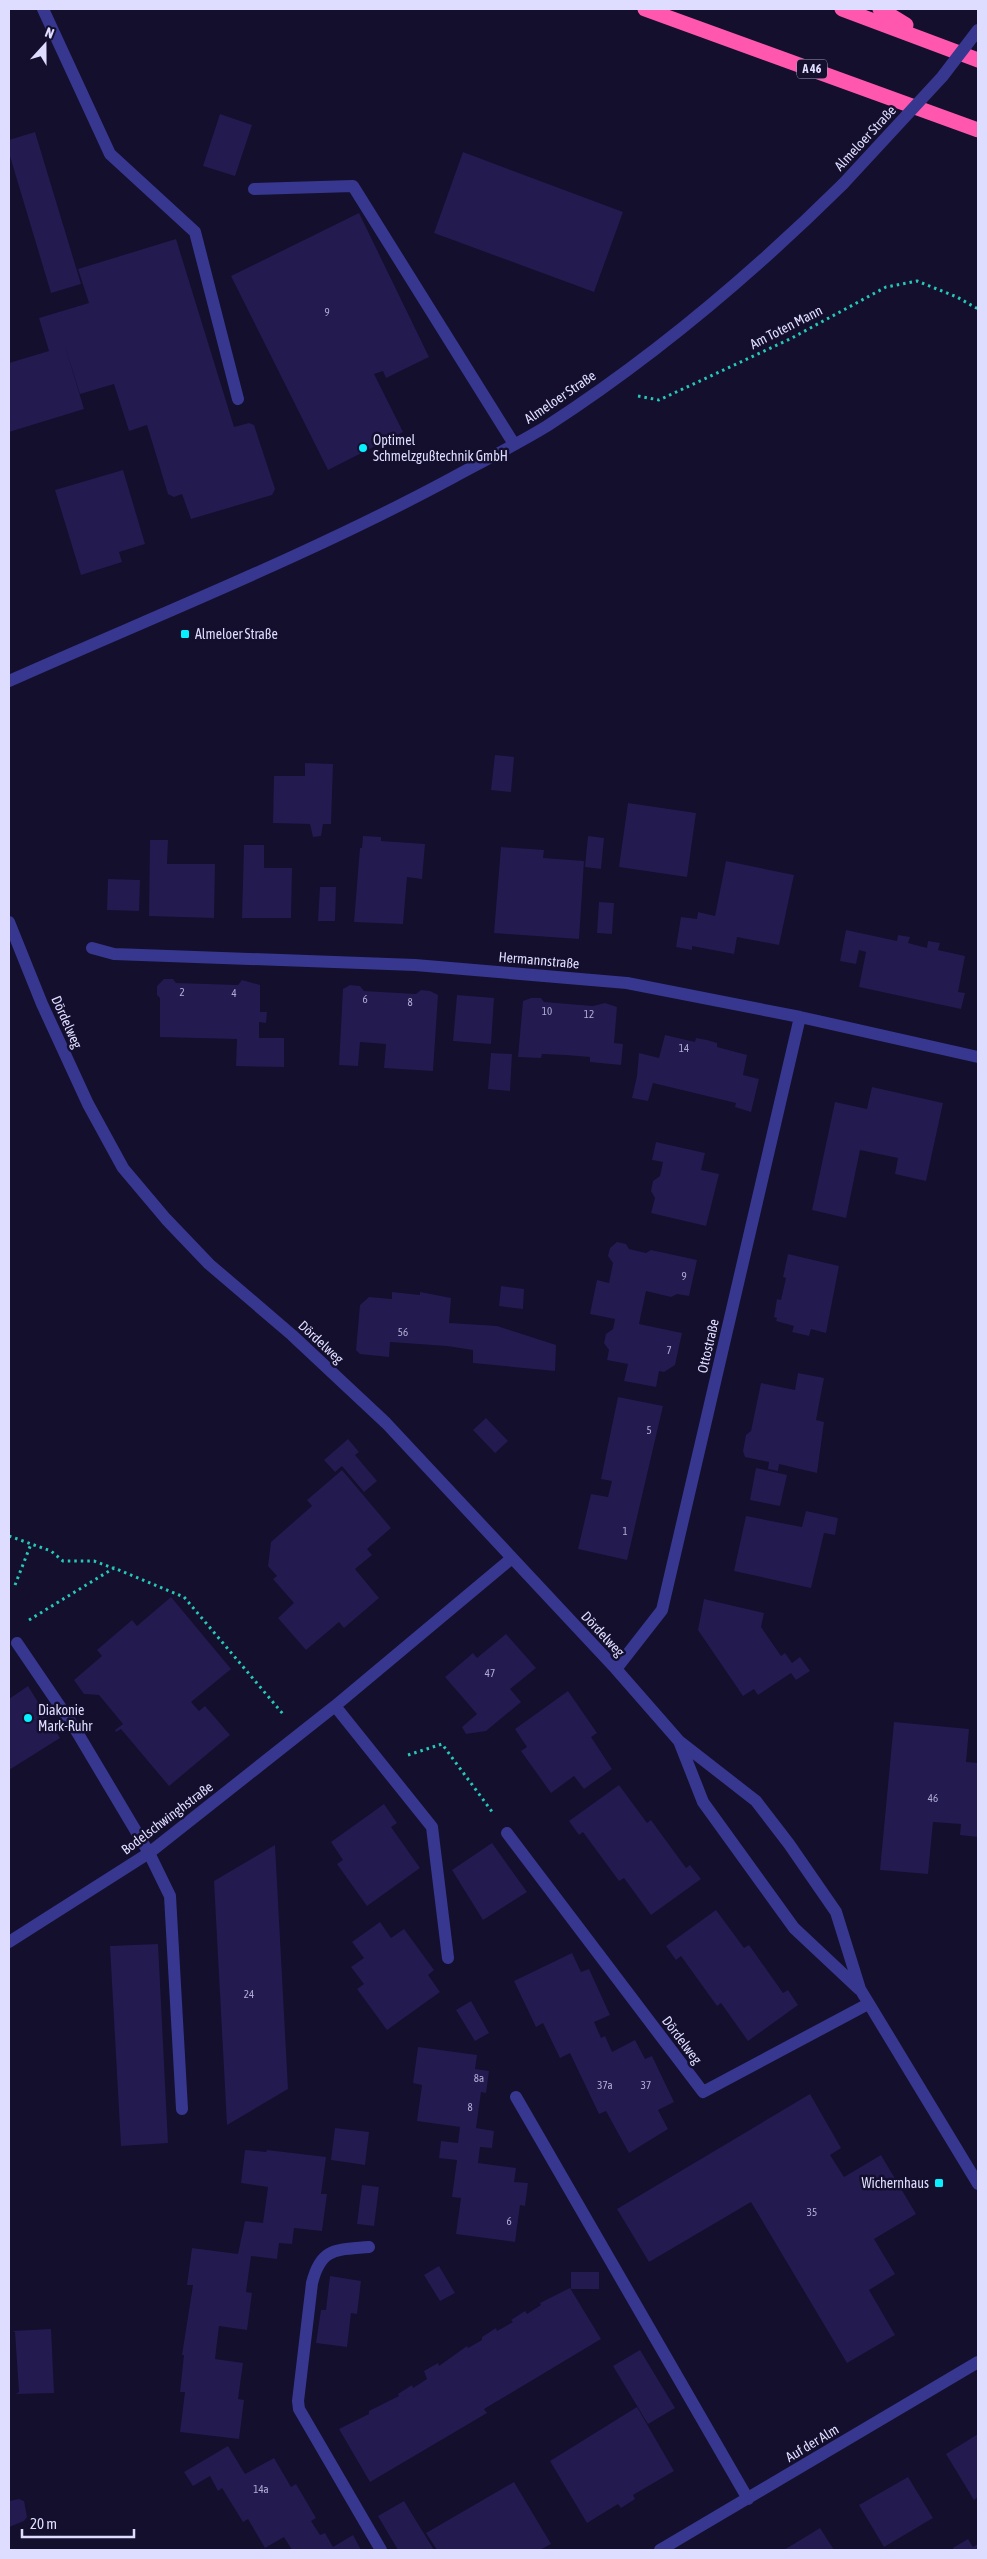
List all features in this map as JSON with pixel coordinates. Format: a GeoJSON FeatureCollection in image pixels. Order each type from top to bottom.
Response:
{"type":"FeatureCollection","features":[{"type":"Feature","properties":{"kind":"highway","name":"A 46"},"geometry":{"type":"LineString","coordinates":[[645,9],[978,130]]}},
{"type":"Feature","properties":{"kind":"highway"},"geometry":{"type":"LineString","coordinates":[[842,9],[978,60]]}},
{"type":"Feature","properties":{"kind":"highway"},"geometry":{"type":"LineString","coordinates":[[880,9],[933,42]]}},
{"type":"Feature","properties":{"kind":"street"},"geometry":{"type":"LineString","coordinates":[[43,9],[110,154],[195,232],[238,399]]}},
{"type":"Feature","properties":{"kind":"street","name":"Almeloer Straße"},"geometry":{"type":"LineString","coordinates":[[9,681],[305,550],[410,501],[546,427],[689,325],[784,242],[843,184],[942,77],[978,30]]}},
{"type":"Feature","properties":{"kind":"street"},"geometry":{"type":"LineString","coordinates":[[254,189],[353,186],[514,444]]}},
{"type":"Feature","properties":{"kind":"street","name":"Dördelweg"},"geometry":{"type":"LineString","coordinates":[[9,922],[42,1004],[88,1104],[124,1168],[166,1219],[209,1264],[292,1335],[386,1423],[616,1669],[679,1742],[756,1801],[790,1844],[836,1912],[860,1989],[978,2184]]}},
{"type":"Feature","properties":{"kind":"street","name":"Hermannstraße"},"geometry":{"type":"LineString","coordinates":[[92,948],[114,954],[415,964],[627,983],[800,1017],[978,1057]]}},
{"type":"Feature","properties":{"kind":"street","name":"Ottostraße"},"geometry":{"type":"LineString","coordinates":[[616,1669],[662,1610],[800,1017]]}},
{"type":"Feature","properties":{"kind":"street","name":"Bodelschwinghstraße"},"geometry":{"type":"LineString","coordinates":[[9,1942],[149,1854],[335,1706],[512,1558]]}},
{"type":"Feature","properties":{"kind":"street"},"geometry":{"type":"LineString","coordinates":[[17,1643],[74,1727],[149,1854],[170,1896],[182,2109]]}},
{"type":"Feature","properties":{"kind":"street"},"geometry":{"type":"LineString","coordinates":[[335,1706],[432,1827],[448,1958]]}},
{"type":"Feature","properties":{"kind":"street","name":"Dördelweg"},"geometry":{"type":"LineString","coordinates":[[679,1742],[703,1802],[794,1928],[860,1989]]}},
{"type":"Feature","properties":{"kind":"street","name":"Dördelweg"},"geometry":{"type":"LineString","coordinates":[[507,1833],[703,2092],[868,2004]]}},
{"type":"Feature","properties":{"kind":"street"},"geometry":{"type":"LineString","coordinates":[[516,2097],[748,2498]]}},
{"type":"Feature","properties":{"kind":"street"},"geometry":{"type":"LineString","coordinates":[[369,2247],[337,2250],[324,2255],[316,2266],[312,2283],[298,2401],[299,2409],[381,2550]]}},
{"type":"Feature","properties":{"kind":"street","name":"Auf der Alm"},"geometry":{"type":"LineString","coordinates":[[660,2550],[978,2362]]}},
{"type":"Feature","properties":{"kind":"path","name":"Am Toten Mann"},"geometry":{"type":"LineString","coordinates":[[601,388],[659,400],[790,339],[886,287],[917,281],[957,297],[978,309]]}},
{"type":"Feature","properties":{"kind":"path"},"geometry":{"type":"LineString","coordinates":[[9,1536],[51,1551],[63,1561],[94,1561],[184,1597],[300,1734]]}},
{"type":"Feature","properties":{"kind":"path"},"geometry":{"type":"LineString","coordinates":[[16,1586],[31,1544]]}},
{"type":"Feature","properties":{"kind":"path"},"geometry":{"type":"LineString","coordinates":[[28,1621],[114,1568]]}},
{"type":"Feature","properties":{"kind":"path"},"geometry":{"type":"LineString","coordinates":[[381,1762],[442,1744],[507,1833]]}},
{"type":"Feature","properties":{"kind":"building"},"geometry":{"type":"Polygon","coordinates":[[[220,114],[252,125],[235,176],[203,166],[220,114]]]}},
{"type":"Feature","properties":{"kind":"building"},"geometry":{"type":"Polygon","coordinates":[[[35,132],[81,284],[51,293],[9,153],[9,140],[35,132]]]}},
{"type":"Feature","properties":{"kind":"building"},"geometry":{"type":"Polygon","coordinates":[[[463,152],[623,212],[594,292],[434,233],[463,152]]]}},
{"type":"Feature","properties":{"kind":"building"},"geometry":{"type":"Polygon","coordinates":[[[359,213],[429,357],[386,378],[383,371],[374,374],[403,432],[328,470],[231,276],[359,213]]]}},
{"type":"Feature","properties":{"kind":"building"},"geometry":{"type":"Polygon","coordinates":[[[176,239],[234,427],[249,423],[254,425],[275,489],[272,495],[191,519],[182,494],[174,497],[168,494],[147,425],[129,431],[114,384],[80,394],[65,346],[84,409],[9,432],[9,363],[49,351],[39,318],[89,303],[78,269],[176,239]]]}},
{"type":"Feature","properties":{"kind":"building"},"geometry":{"type":"Polygon","coordinates":[[[123,470],[145,544],[119,552],[122,562],[81,575],[55,490],[123,470]]]}},
{"type":"Feature","properties":{"kind":"building"},"geometry":{"type":"Polygon","coordinates":[[[495,755],[514,757],[511,792],[491,790],[495,755]]]}},
{"type":"Feature","properties":{"kind":"building"},"geometry":{"type":"Polygon","coordinates":[[[305,763],[333,764],[331,824],[323,824],[321,836],[313,837],[310,824],[273,823],[274,776],[305,776],[305,763]]]}},
{"type":"Feature","properties":{"kind":"building"},"geometry":{"type":"Polygon","coordinates":[[[628,803],[696,813],[687,877],[619,867],[628,803]]]}},
{"type":"Feature","properties":{"kind":"building"},"geometry":{"type":"Polygon","coordinates":[[[363,836],[381,837],[381,841],[425,844],[422,879],[407,877],[403,924],[354,922],[360,848],[362,848],[363,836]]]}},
{"type":"Feature","properties":{"kind":"building"},"geometry":{"type":"Polygon","coordinates":[[[588,836],[604,838],[601,869],[585,867],[588,836]]]}},
{"type":"Feature","properties":{"kind":"building"},"geometry":{"type":"Polygon","coordinates":[[[150,840],[168,840],[167,864],[215,864],[214,918],[149,916],[150,840]]]}},
{"type":"Feature","properties":{"kind":"building"},"geometry":{"type":"Polygon","coordinates":[[[244,845],[264,845],[264,868],[292,868],[291,918],[242,918],[244,845]]]}},
{"type":"Feature","properties":{"kind":"building"},"geometry":{"type":"Polygon","coordinates":[[[501,847],[544,850],[543,858],[584,861],[579,939],[494,933],[501,847]]]}},
{"type":"Feature","properties":{"kind":"building"},"geometry":{"type":"Polygon","coordinates":[[[726,861],[794,875],[779,945],[737,937],[734,954],[692,946],[692,950],[676,947],[681,917],[697,919],[698,912],[715,916],[726,861]]]}},
{"type":"Feature","properties":{"kind":"building"},"geometry":{"type":"Polygon","coordinates":[[[108,879],[140,880],[139,911],[107,910],[108,879]]]}},
{"type":"Feature","properties":{"kind":"building"},"geometry":{"type":"Polygon","coordinates":[[[320,887],[336,887],[335,921],[318,921],[320,887]]]}},
{"type":"Feature","properties":{"kind":"building"},"geometry":{"type":"Polygon","coordinates":[[[599,902],[614,903],[612,934],[597,933],[599,902]]]}},
{"type":"Feature","properties":{"kind":"building"},"geometry":{"type":"Polygon","coordinates":[[[846,930],[897,941],[898,935],[910,937],[908,943],[927,948],[928,941],[940,943],[938,950],[965,956],[958,992],[965,993],[961,1009],[859,987],[866,952],[859,950],[856,964],[840,961],[846,930]]]}},
{"type":"Feature","properties":{"kind":"building"},"geometry":{"type":"Polygon","coordinates":[[[164,979],[173,979],[176,983],[238,985],[242,980],[260,985],[260,1012],[267,1012],[266,1023],[259,1022],[259,1038],[284,1038],[284,1067],[236,1066],[237,1039],[160,1037],[160,998],[157,995],[157,986],[164,979]]]}},
{"type":"Feature","properties":{"kind":"building"},"geometry":{"type":"Polygon","coordinates":[[[350,985],[360,986],[364,991],[416,994],[421,990],[430,991],[438,995],[433,1071],[384,1068],[386,1044],[360,1042],[358,1066],[339,1065],[343,989],[350,985]]]}},
{"type":"Feature","properties":{"kind":"building"},"geometry":{"type":"Polygon","coordinates":[[[457,995],[494,998],[491,1044],[453,1041],[457,995]]]}},
{"type":"Feature","properties":{"kind":"building"},"geometry":{"type":"Polygon","coordinates":[[[531,998],[541,998],[544,1002],[593,1006],[605,1003],[617,1007],[614,1043],[623,1044],[621,1065],[590,1062],[590,1057],[566,1055],[542,1054],[541,1058],[518,1057],[523,1001],[531,998]]]}},
{"type":"Feature","properties":{"kind":"building"},"geometry":{"type":"Polygon","coordinates":[[[665,1035],[695,1042],[696,1038],[707,1040],[717,1043],[717,1047],[747,1055],[743,1075],[759,1079],[751,1112],[735,1107],[736,1103],[653,1083],[648,1101],[632,1098],[637,1076],[639,1053],[659,1058],[665,1035]]]}},
{"type":"Feature","properties":{"kind":"building"},"geometry":{"type":"Polygon","coordinates":[[[491,1053],[512,1054],[510,1091],[488,1089],[491,1053]]]}},
{"type":"Feature","properties":{"kind":"building"},"geometry":{"type":"Polygon","coordinates":[[[872,1087],[943,1103],[926,1181],[895,1174],[898,1158],[860,1150],[846,1218],[812,1210],[835,1102],[867,1109],[872,1087]]]}},
{"type":"Feature","properties":{"kind":"building"},"geometry":{"type":"Polygon","coordinates":[[[656,1142],[705,1153],[701,1170],[719,1174],[706,1226],[651,1213],[655,1198],[651,1191],[653,1181],[660,1176],[663,1162],[652,1160],[656,1142]]]}},
{"type":"Feature","properties":{"kind":"building"},"geometry":{"type":"Polygon","coordinates":[[[617,1242],[626,1244],[629,1249],[646,1253],[651,1250],[697,1260],[689,1296],[677,1294],[671,1297],[646,1291],[639,1324],[682,1333],[675,1365],[664,1372],[659,1371],[656,1387],[624,1381],[628,1364],[607,1360],[609,1350],[604,1343],[606,1334],[613,1329],[615,1319],[590,1314],[597,1280],[609,1283],[613,1263],[608,1256],[610,1248],[617,1242]]]}},
{"type":"Feature","properties":{"kind":"building"},"geometry":{"type":"Polygon","coordinates":[[[788,1254],[839,1266],[826,1333],[811,1329],[809,1336],[792,1332],[794,1326],[776,1321],[777,1318],[774,1317],[777,1299],[781,1300],[786,1278],[783,1277],[788,1254]]]}},
{"type":"Feature","properties":{"kind":"building"},"geometry":{"type":"Polygon","coordinates":[[[501,1286],[524,1289],[523,1309],[499,1306],[501,1286]]]}},
{"type":"Feature","properties":{"kind":"building"},"geometry":{"type":"Polygon","coordinates":[[[392,1292],[420,1295],[420,1292],[451,1298],[449,1323],[497,1326],[556,1345],[555,1371],[473,1363],[473,1350],[447,1346],[390,1342],[389,1357],[360,1354],[356,1350],[360,1305],[369,1297],[392,1299],[392,1292]]]}},
{"type":"Feature","properties":{"kind":"building"},"geometry":{"type":"Polygon","coordinates":[[[798,1373],[824,1378],[816,1420],[824,1422],[817,1473],[779,1464],[778,1471],[768,1469],[769,1462],[745,1457],[743,1451],[746,1435],[751,1431],[761,1383],[795,1390],[798,1373]]]}},
{"type":"Feature","properties":{"kind":"building"},"geometry":{"type":"Polygon","coordinates":[[[618,1397],[663,1406],[627,1560],[578,1549],[591,1494],[608,1497],[612,1481],[601,1479],[618,1397]]]}},
{"type":"Feature","properties":{"kind":"building"},"geometry":{"type":"Polygon","coordinates":[[[486,1418],[508,1441],[495,1453],[473,1430],[486,1418]]]}},
{"type":"Feature","properties":{"kind":"building"},"geometry":{"type":"Polygon","coordinates":[[[348,1439],[359,1452],[355,1455],[377,1481],[364,1492],[342,1466],[335,1472],[324,1460],[348,1439]]]}},
{"type":"Feature","properties":{"kind":"building"},"geometry":{"type":"Polygon","coordinates":[[[756,1468],[787,1475],[780,1506],[750,1500],[756,1468]]]}},
{"type":"Feature","properties":{"kind":"building"},"geometry":{"type":"Polygon","coordinates":[[[342,1470],[391,1528],[367,1549],[372,1555],[355,1569],[379,1598],[344,1628],[339,1622],[306,1650],[278,1618],[294,1603],[273,1579],[277,1576],[268,1566],[271,1542],[312,1506],[307,1500],[342,1470]]]}},
{"type":"Feature","properties":{"kind":"building"},"geometry":{"type":"Polygon","coordinates":[[[806,1511],[838,1518],[835,1535],[824,1533],[811,1588],[734,1571],[746,1516],[802,1527],[806,1511]]]}},
{"type":"Feature","properties":{"kind":"building"},"geometry":{"type":"Polygon","coordinates":[[[171,1597],[231,1669],[191,1702],[199,1711],[205,1706],[230,1735],[169,1786],[121,1729],[116,1732],[115,1730],[123,1724],[99,1695],[84,1694],[74,1680],[102,1656],[97,1650],[132,1620],[137,1626],[171,1597]]]}},
{"type":"Feature","properties":{"kind":"building"},"geometry":{"type":"Polygon","coordinates":[[[704,1599],[764,1613],[761,1627],[781,1656],[785,1653],[792,1663],[800,1657],[810,1671],[796,1680],[791,1673],[758,1695],[754,1689],[743,1696],[698,1630],[704,1599]]]}},
{"type":"Feature","properties":{"kind":"building"},"geometry":{"type":"Polygon","coordinates":[[[506,1634],[536,1668],[510,1689],[521,1702],[486,1731],[466,1734],[462,1727],[477,1714],[445,1677],[473,1653],[477,1658],[506,1634]]]}},
{"type":"Feature","properties":{"kind":"building","name":"Diakonie Mark-Ruhr"},"geometry":{"type":"Polygon","coordinates":[[[28,1686],[60,1738],[9,1770],[9,1699],[28,1686]]]}},
{"type":"Feature","properties":{"kind":"building"},"geometry":{"type":"Polygon","coordinates":[[[568,1691],[597,1733],[591,1737],[612,1769],[584,1789],[574,1776],[551,1793],[521,1751],[527,1747],[515,1729],[568,1691]]]}},
{"type":"Feature","properties":{"kind":"building"},"geometry":{"type":"Polygon","coordinates":[[[894,1722],[969,1729],[966,1762],[978,1763],[978,1837],[960,1835],[961,1824],[933,1822],[928,1874],[880,1870],[894,1722]]]}},
{"type":"Feature","properties":{"kind":"building"},"geometry":{"type":"Polygon","coordinates":[[[619,1785],[647,1823],[651,1820],[686,1868],[690,1865],[701,1879],[651,1915],[624,1878],[619,1881],[583,1832],[579,1835],[569,1821],[619,1785]]]}},
{"type":"Feature","properties":{"kind":"building"},"geometry":{"type":"Polygon","coordinates":[[[384,1804],[397,1823],[391,1827],[420,1868],[367,1906],[337,1864],[343,1860],[331,1842],[384,1804]]]}},
{"type":"Feature","properties":{"kind":"building"},"geometry":{"type":"Polygon","coordinates":[[[492,1843],[527,1892],[483,1920],[452,1870],[492,1843]]]}},
{"type":"Feature","properties":{"kind":"building"},"geometry":{"type":"Polygon","coordinates":[[[275,1845],[288,2089],[227,2125],[214,1881],[275,1845]]]}},
{"type":"Feature","properties":{"kind":"building"},"geometry":{"type":"Polygon","coordinates":[[[716,1910],[744,1948],[749,1945],[783,1993],[788,1990],[798,2005],[748,2041],[721,2003],[717,2006],[681,1956],[676,1960],[666,1946],[716,1910]]]}},
{"type":"Feature","properties":{"kind":"building"},"geometry":{"type":"Polygon","coordinates":[[[380,1922],[391,1938],[404,1929],[434,1970],[428,1975],[440,1992],[387,2030],[357,1989],[364,1984],[351,1967],[364,1958],[352,1942],[380,1922]]]}},
{"type":"Feature","properties":{"kind":"building"},"geometry":{"type":"Polygon","coordinates":[[[158,1944],[168,2143],[121,2146],[110,1946],[158,1944]]]}},
{"type":"Feature","properties":{"kind":"building"},"geometry":{"type":"Polygon","coordinates":[[[572,1953],[581,1972],[589,1969],[610,2015],[594,2022],[601,2038],[605,2036],[612,2052],[635,2040],[645,2059],[652,2056],[674,2102],[658,2110],[668,2129],[629,2153],[606,2111],[599,2114],[570,2053],[560,2058],[543,2023],[536,2027],[514,1981],[572,1953]]]}},
{"type":"Feature","properties":{"kind":"building"},"geometry":{"type":"Polygon","coordinates":[[[471,2001],[489,2033],[475,2041],[456,2010],[471,2001]]]}},
{"type":"Feature","properties":{"kind":"building"},"geometry":{"type":"Polygon","coordinates":[[[418,2047],[477,2055],[475,2069],[489,2071],[486,2093],[481,2092],[476,2128],[494,2131],[492,2148],[480,2147],[478,2163],[516,2168],[514,2182],[528,2183],[525,2206],[520,2205],[515,2242],[456,2234],[461,2198],[452,2197],[457,2160],[439,2158],[441,2141],[458,2143],[460,2127],[417,2121],[422,2085],[413,2083],[418,2047]]]}},
{"type":"Feature","properties":{"kind":"building"},"geometry":{"type":"Polygon","coordinates":[[[810,2094],[841,2148],[830,2155],[844,2177],[881,2155],[916,2214],[874,2239],[895,2274],[869,2290],[895,2335],[847,2363],[751,2202],[649,2262],[617,2209],[810,2094]]]}},
{"type":"Feature","properties":{"kind":"building"},"geometry":{"type":"Polygon","coordinates":[[[335,2128],[369,2132],[365,2165],[331,2160],[335,2128]]]}},
{"type":"Feature","properties":{"kind":"building"},"geometry":{"type":"Polygon","coordinates":[[[245,2150],[266,2152],[267,2150],[326,2157],[321,2194],[327,2194],[322,2231],[294,2228],[292,2244],[279,2243],[277,2259],[251,2256],[246,2292],[252,2293],[247,2330],[219,2326],[215,2359],[243,2363],[238,2399],[244,2400],[239,2439],[180,2432],[185,2392],[180,2392],[184,2355],[182,2355],[193,2285],[187,2285],[192,2248],[238,2254],[245,2221],[263,2223],[268,2187],[241,2183],[245,2150]]]}},
{"type":"Feature","properties":{"kind":"building"},"geometry":{"type":"Polygon","coordinates":[[[362,2185],[379,2187],[374,2226],[357,2224],[362,2185]]]}},
{"type":"Feature","properties":{"kind":"building"},"geometry":{"type":"Polygon","coordinates":[[[439,2266],[455,2293],[440,2301],[424,2275],[439,2266]]]}},
{"type":"Feature","properties":{"kind":"building"},"geometry":{"type":"Polygon","coordinates":[[[571,2272],[599,2272],[599,2289],[571,2289],[571,2272]]]}},
{"type":"Feature","properties":{"kind":"building"},"geometry":{"type":"Polygon","coordinates":[[[330,2276],[361,2281],[357,2314],[351,2313],[347,2347],[316,2343],[321,2310],[326,2310],[330,2276]]]}},
{"type":"Feature","properties":{"kind":"building"},"geometry":{"type":"Polygon","coordinates":[[[570,2288],[601,2339],[484,2409],[487,2413],[370,2482],[339,2429],[399,2396],[398,2394],[412,2385],[413,2388],[427,2379],[424,2371],[438,2363],[439,2366],[467,2346],[468,2348],[482,2340],[482,2337],[496,2328],[497,2331],[513,2322],[511,2320],[525,2311],[527,2314],[541,2305],[540,2303],[570,2288]]]}},
{"type":"Feature","properties":{"kind":"building"},"geometry":{"type":"Polygon","coordinates":[[[51,2329],[54,2393],[16,2394],[19,2392],[15,2332],[12,2331],[51,2329]]]}},
{"type":"Feature","properties":{"kind":"building"},"geometry":{"type":"Polygon","coordinates":[[[640,2350],[675,2408],[648,2424],[613,2366],[640,2350]]]}},
{"type":"Feature","properties":{"kind":"building"},"geometry":{"type":"Polygon","coordinates":[[[637,2407],[674,2471],[633,2495],[635,2499],[621,2508],[618,2504],[587,2523],[550,2461],[637,2407]]]}},
{"type":"Feature","properties":{"kind":"building"},"geometry":{"type":"Polygon","coordinates":[[[978,2434],[978,2497],[974,2500],[946,2454],[978,2434]]]}},
{"type":"Feature","properties":{"kind":"building"},"geometry":{"type":"Polygon","coordinates":[[[228,2446],[245,2474],[274,2458],[291,2487],[296,2484],[316,2518],[311,2521],[320,2535],[325,2533],[333,2547],[353,2535],[361,2550],[292,2550],[284,2537],[265,2548],[248,2519],[243,2522],[222,2488],[218,2491],[210,2476],[193,2486],[184,2472],[228,2446]]]}},
{"type":"Feature","properties":{"kind":"building"},"geometry":{"type":"Polygon","coordinates":[[[908,2477],[933,2518],[884,2547],[859,2505],[908,2477]]]}},
{"type":"Feature","properties":{"kind":"building"},"geometry":{"type":"Polygon","coordinates":[[[514,2482],[551,2544],[540,2550],[437,2550],[426,2533],[514,2482]]]}},
{"type":"Feature","properties":{"kind":"building"},"geometry":{"type":"Polygon","coordinates":[[[19,2499],[24,2501],[27,2517],[24,2521],[9,2527],[9,2501],[19,2499]]]}},
{"type":"Feature","properties":{"kind":"building"},"geometry":{"type":"Polygon","coordinates":[[[404,2501],[434,2550],[398,2550],[378,2516],[404,2501]]]}},
{"type":"Feature","properties":{"kind":"building"},"geometry":{"type":"Polygon","coordinates":[[[820,2528],[834,2550],[784,2550],[820,2528]]]}},
{"type":"Feature","properties":{"kind":"building"},"geometry":{"type":"Polygon","coordinates":[[[968,2539],[973,2547],[978,2544],[978,2550],[954,2550],[953,2548],[968,2539]]]}},
{"type":"Feature","properties":{"kind":"place","name":"Optimel Schmelzgußtechnik GmbH"},"geometry":{"type":"Point","coordinates":[363,448]}},
{"type":"Feature","properties":{"kind":"place","name":"Almeloer Straße"},"geometry":{"type":"Point","coordinates":[185,634]}},
{"type":"Feature","properties":{"kind":"place","name":"Diakonie Mark-Ruhr"},"geometry":{"type":"Point","coordinates":[28,1718]}},
{"type":"Feature","properties":{"kind":"place","name":"Wichernhaus"},"geometry":{"type":"Point","coordinates":[939,2183]}}]}
